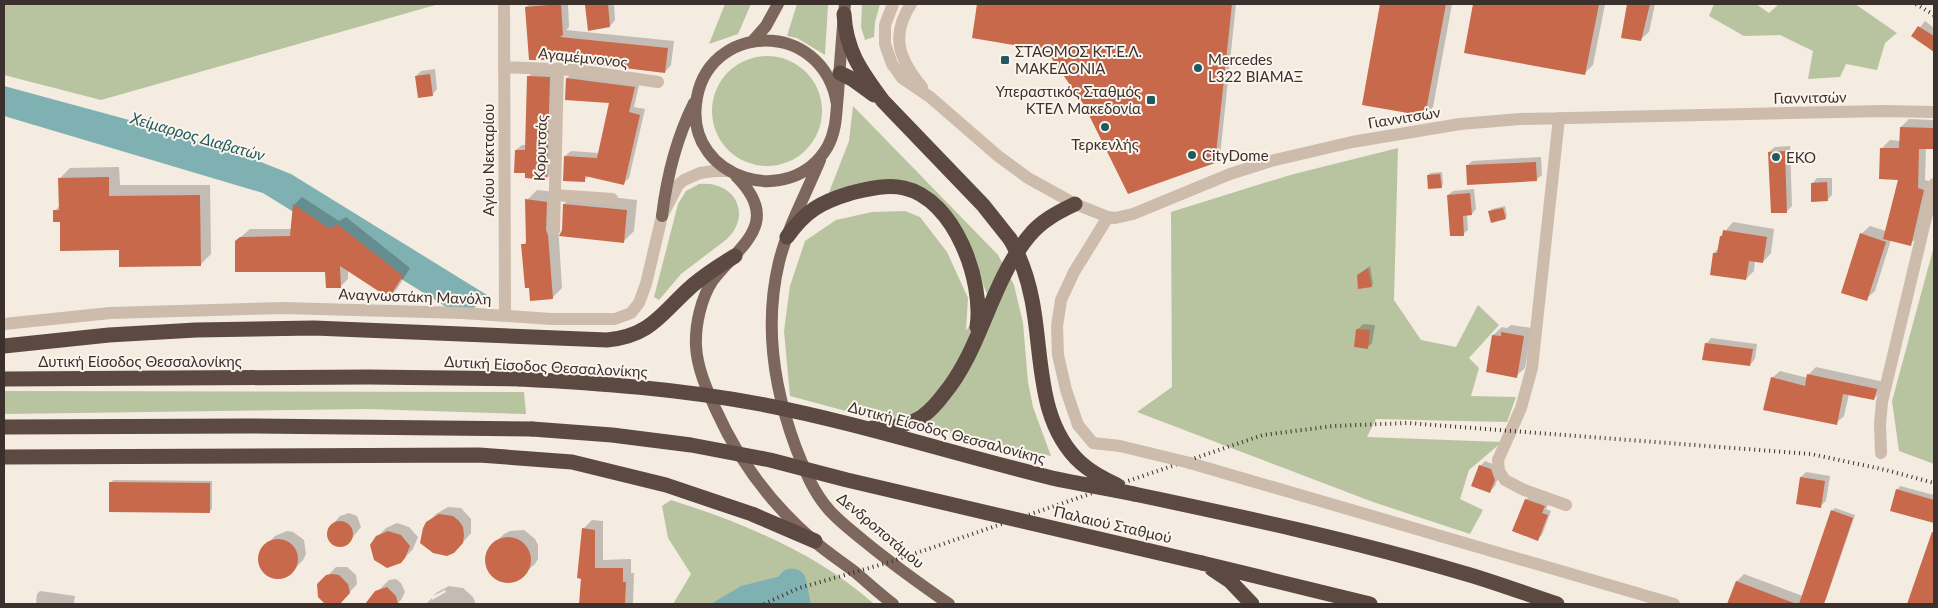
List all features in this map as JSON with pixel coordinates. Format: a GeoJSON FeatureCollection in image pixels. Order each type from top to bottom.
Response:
{"type":"FeatureCollection","features":[{"type":"Feature","properties":{"kind":"highway"},"geometry":{"type":"LineString","coordinates":[[844,9],[845,31],[850,51],[883,101],[983,205],[1010,239],[1021,260],[1028,285],[1046,394],[1055,425],[1066,446],[1094,474],[1134,494],[1297,530],[1463,573],[1557,604]]}},
{"type":"Feature","properties":{"kind":"highway"},"geometry":{"type":"LineString","coordinates":[[840,73],[852,79],[883,101]]}},
{"type":"Feature","properties":{"kind":"highway"},"geometry":{"type":"LineString","coordinates":[[787,237],[797,222],[809,211],[840,196],[891,187],[904,188],[923,196],[934,205],[948,222],[964,248],[972,268],[978,299],[977,325],[973,345]]}},
{"type":"Feature","properties":{"kind":"highway"},"geometry":{"type":"LineString","coordinates":[[869,428],[888,428],[922,416],[936,404],[955,380],[1019,249],[1045,221],[1076,204]]}},
{"type":"Feature","properties":{"kind":"highway"},"geometry":{"type":"LineString","coordinates":[[4,346],[109,334],[314,328],[607,340],[622,339],[646,329],[707,274],[735,256]]}},
{"type":"Feature","properties":{"kind":"highway","name":"Δυτική Είσοδος Θεσσαλονίκης"},"geometry":{"type":"LineString","coordinates":[[4,379],[368,377],[520,379],[600,383],[680,391],[759,404],[869,428],[1053,478],[1134,494]]}},
{"type":"Feature","properties":{"kind":"highway","name":"Παλαιού Σταθμού"},"geometry":{"type":"LineString","coordinates":[[4,427],[249,426],[532,429],[612,435],[691,445],[770,460],[1370,604]]}},
{"type":"Feature","properties":{"kind":"highway"},"geometry":{"type":"LineString","coordinates":[[4,457],[479,454],[572,462],[675,488],[743,511],[814,541]]}},
{"type":"Feature","properties":{"kind":"highway"},"geometry":{"type":"LineString","coordinates":[[1202,563],[1230,581],[1252,604]]}},
{"type":"Feature","properties":{"kind":"main road","name":"Δενδροποτάμου"},"geometry":{"type":"LineString","coordinates":[[752,42],[766,26],[778,4]]}},
{"type":"Feature","properties":{"kind":"main road","name":"Δενδροποτάμου"},"geometry":{"type":"LineString","coordinates":[[844,9],[834,130],[787,237],[780,261],[773,300],[774,363],[791,435],[810,482],[822,501],[838,519],[890,562],[949,604]]}},
{"type":"Feature","properties":{"kind":"main road","name":"Δενδροποτάμου"},"geometry":{"type":"LineString","coordinates":[[822,154],[809,167],[792,177],[782,180],[763,182],[732,173],[713,158],[702,140],[696,119],[696,98],[704,77],[718,59],[736,47],[752,42],[771,40],[789,44],[809,54],[819,64],[832,83],[837,104]]}},
{"type":"Feature","properties":{"kind":"main road"},"geometry":{"type":"LineString","coordinates":[[819,64],[840,73]]}},
{"type":"Feature","properties":{"kind":"main road"},"geometry":{"type":"LineString","coordinates":[[662,216],[666,186],[674,153],[684,123],[696,98]]}},
{"type":"Feature","properties":{"kind":"main road"},"geometry":{"type":"LineString","coordinates":[[732,173],[750,195],[756,215],[754,229],[751,237],[712,281],[705,296],[696,334],[699,365],[719,416],[752,475],[794,523],[890,603]]}},
{"type":"Feature","properties":{"kind":"street","name":"Αγίου Νεκταρίου"},"geometry":{"type":"LineString","coordinates":[[505,316],[504,67],[508,4]]}},
{"type":"Feature","properties":{"kind":"street"},"geometry":{"type":"LineString","coordinates":[[893,4],[886,18],[884,32],[884,44],[888,57],[902,78],[930,96]]}},
{"type":"Feature","properties":{"kind":"street"},"geometry":{"type":"LineString","coordinates":[[911,4],[900,24],[898,42],[912,75],[930,96],[1014,168],[1041,186],[1076,204],[1108,217],[1074,272],[1061,300],[1057,326],[1058,355],[1066,390],[1078,425],[1093,443],[1120,446],[1190,463],[1674,604]]}},
{"type":"Feature","properties":{"kind":"street","name":"Αγαμέμνονος"},"geometry":{"type":"LineString","coordinates":[[504,67],[558,68],[658,82]]}},
{"type":"Feature","properties":{"kind":"street","name":"Κορυτσάς"},"geometry":{"type":"LineString","coordinates":[[554,230],[558,68]]}},
{"type":"Feature","properties":{"kind":"street","name":"Γιαννιτσών"},"geometry":{"type":"LineString","coordinates":[[1108,217],[1115,218],[1138,212],[1230,174],[1288,157],[1352,142],[1460,124],[1559,118],[1883,111],[1934,112]]}},
{"type":"Feature","properties":{"kind":"street"},"geometry":{"type":"LineString","coordinates":[[1559,118],[1532,368],[1521,408],[1498,460],[1499,471],[1505,480],[1524,490],[1566,505]]}},
{"type":"Feature","properties":{"kind":"street","name":"Αναγνωστάκη Μανόλη"},"geometry":{"type":"LineString","coordinates":[[4,324],[110,313],[231,308],[307,308],[606,320],[619,318],[631,313],[639,303],[644,290],[662,216],[675,189],[684,180],[706,172],[732,173]]}},
{"type":"Feature","properties":{"kind":"street"},"geometry":{"type":"LineString","coordinates":[[1881,453],[1880,424],[1882,402],[1934,184]]}},
{"type":"Feature","properties":{"kind":"street"},"geometry":{"type":"LineString","coordinates":[[555,195],[612,199]]}},
{"type":"Feature","properties":{"kind":"green space"},"geometry":{"type":"Polygon","coordinates":[[[4,4],[439,4],[101,100],[4,75],[4,4]]]}},
{"type":"Feature","properties":{"kind":"green space"},"geometry":{"type":"Polygon","coordinates":[[[725,4],[751,4],[738,34],[709,44],[725,4]]]}},
{"type":"Feature","properties":{"kind":"green space"},"geometry":{"type":"Polygon","coordinates":[[[797,4],[828,4],[825,55],[797,38],[787,36],[797,4]]]}},
{"type":"Feature","properties":{"kind":"green space"},"geometry":{"type":"Polygon","coordinates":[[[862,4],[880,4],[875,22],[874,37],[865,40],[861,27],[862,4]]]}},
{"type":"Feature","properties":{"kind":"green space"},"geometry":{"type":"Polygon","coordinates":[[[1714,4],[1756,4],[1769,13],[1779,4],[1855,4],[1897,33],[1885,43],[1877,70],[1846,64],[1840,77],[1808,79],[1813,51],[1780,35],[1744,36],[1709,16],[1714,4]]]}},
{"type":"Feature","properties":{"kind":"green space"},"geometry":{"type":"Polygon","coordinates":[[[767,56],[788,60],[806,72],[818,90],[822,111],[818,132],[806,150],[788,162],[767,166],[746,162],[728,150],[716,132],[712,111],[716,90],[728,72],[746,60],[767,56]]]}},
{"type":"Feature","properties":{"kind":"green space"},"geometry":{"type":"Polygon","coordinates":[[[853,106],[998,255],[1014,285],[1023,323],[1028,382],[1033,407],[1051,456],[893,420],[872,418],[790,396],[784,331],[790,286],[805,241],[836,220],[872,212],[905,211],[920,217],[947,252],[968,298],[966,331],[988,297],[967,242],[930,193],[828,195],[849,141],[853,106]]]}},
{"type":"Feature","properties":{"kind":"green space"},"geometry":{"type":"Polygon","coordinates":[[[1398,148],[1394,300],[1421,340],[1456,347],[1478,305],[1499,325],[1469,358],[1479,368],[1471,396],[1516,397],[1507,422],[1376,419],[1367,437],[1502,442],[1469,470],[1460,499],[1483,510],[1470,534],[1373,502],[1137,412],[1172,387],[1171,212],[1290,175],[1398,148]]]}},
{"type":"Feature","properties":{"kind":"green space"},"geometry":{"type":"Polygon","coordinates":[[[699,184],[711,184],[722,187],[730,193],[736,201],[739,219],[735,229],[727,239],[681,274],[659,300],[654,297],[678,204],[686,191],[699,184]]]}},
{"type":"Feature","properties":{"kind":"green space"},"geometry":{"type":"Polygon","coordinates":[[[1934,246],[1934,464],[1899,451],[1892,401],[1934,246]]]}},
{"type":"Feature","properties":{"kind":"green space"},"geometry":{"type":"Polygon","coordinates":[[[4,391],[524,392],[526,414],[367,409],[4,414],[4,391]]]}},
{"type":"Feature","properties":{"kind":"green space"},"geometry":{"type":"Polygon","coordinates":[[[671,500],[725,519],[778,541],[828,569],[874,604],[673,604],[691,574],[668,538],[662,506],[671,500]]]}},
{"type":"Feature","properties":{"kind":"water"},"geometry":{"type":"Polygon","coordinates":[[[4,86],[144,124],[241,154],[291,174],[487,295],[464,318],[263,193],[4,116],[4,86]]]}},
{"type":"Feature","properties":{"kind":"water"},"geometry":{"type":"Polygon","coordinates":[[[789,574],[796,604],[711,604],[741,586],[789,574]]]}},
{"type":"Feature","properties":{"kind":"building"},"geometry":{"type":"Polygon","coordinates":[[[561,4],[563,35],[560,37],[668,48],[665,73],[559,60],[529,60],[525,7],[561,4]]]}},
{"type":"Feature","properties":{"kind":"building"},"geometry":{"type":"Polygon","coordinates":[[[608,4],[610,27],[588,31],[585,5],[608,4]]]}},
{"type":"Feature","properties":{"kind":"building","name":"Υπεραστικός Σταθμός ΚΤΕΛ Μακεδονία"},"geometry":{"type":"Polygon","coordinates":[[[977,4],[1232,4],[1215,163],[1128,194],[1084,105],[1052,59],[1038,49],[972,38],[977,4]]]}},
{"type":"Feature","properties":{"kind":"building"},"geometry":{"type":"Polygon","coordinates":[[[1380,4],[1446,4],[1425,116],[1362,105],[1380,4]]]}},
{"type":"Feature","properties":{"kind":"building"},"geometry":{"type":"Polygon","coordinates":[[[1473,4],[1599,4],[1585,75],[1464,53],[1473,4]]]}},
{"type":"Feature","properties":{"kind":"building"},"geometry":{"type":"Polygon","coordinates":[[[1627,4],[1650,4],[1641,41],[1621,38],[1627,4]]]}},
{"type":"Feature","properties":{"kind":"building"},"geometry":{"type":"Polygon","coordinates":[[[1918,26],[1934,36],[1934,52],[1911,36],[1918,26]]]}},
{"type":"Feature","properties":{"kind":"building"},"geometry":{"type":"Polygon","coordinates":[[[430,74],[433,96],[418,98],[415,76],[430,74]]]}},
{"type":"Feature","properties":{"kind":"building"},"geometry":{"type":"Polygon","coordinates":[[[527,76],[550,77],[547,180],[525,178],[525,173],[514,173],[515,150],[525,150],[527,76]]]}},
{"type":"Feature","properties":{"kind":"building"},"geometry":{"type":"Polygon","coordinates":[[[566,78],[635,87],[629,112],[640,115],[624,185],[585,176],[585,182],[563,181],[564,156],[597,158],[609,103],[565,100],[566,78]]]}},
{"type":"Feature","properties":{"kind":"building"},"geometry":{"type":"Polygon","coordinates":[[[1900,127],[1934,128],[1934,149],[1919,149],[1918,188],[1924,190],[1911,246],[1883,239],[1898,180],[1879,179],[1880,148],[1899,148],[1900,127]]]}},
{"type":"Feature","properties":{"kind":"building"},"geometry":{"type":"Polygon","coordinates":[[[1785,151],[1787,213],[1771,213],[1768,152],[1785,151]]]}},
{"type":"Feature","properties":{"kind":"building"},"geometry":{"type":"Polygon","coordinates":[[[1536,162],[1537,181],[1467,185],[1466,165],[1536,162]]]}},
{"type":"Feature","properties":{"kind":"building"},"geometry":{"type":"Polygon","coordinates":[[[1440,174],[1442,188],[1428,189],[1427,175],[1440,174]]]}},
{"type":"Feature","properties":{"kind":"building"},"geometry":{"type":"Polygon","coordinates":[[[109,177],[109,196],[200,195],[201,266],[119,267],[119,250],[60,251],[60,222],[53,222],[53,210],[59,210],[58,178],[109,177]]]}},
{"type":"Feature","properties":{"kind":"building"},"geometry":{"type":"Polygon","coordinates":[[[1827,182],[1828,201],[1811,202],[1811,183],[1827,182]]]}},
{"type":"Feature","properties":{"kind":"building"},"geometry":{"type":"Polygon","coordinates":[[[1470,193],[1472,215],[1463,216],[1464,236],[1450,236],[1447,195],[1470,193]]]}},
{"type":"Feature","properties":{"kind":"building"},"geometry":{"type":"Polygon","coordinates":[[[525,199],[547,202],[546,230],[553,299],[530,301],[529,288],[525,288],[521,244],[526,244],[525,199]]]}},
{"type":"Feature","properties":{"kind":"building"},"geometry":{"type":"Polygon","coordinates":[[[293,204],[330,229],[337,224],[403,276],[389,298],[340,266],[341,288],[326,288],[325,272],[235,272],[235,241],[240,237],[290,236],[293,204]]]}},
{"type":"Feature","properties":{"kind":"building"},"geometry":{"type":"Polygon","coordinates":[[[563,204],[627,210],[624,243],[559,236],[562,230],[563,204]]]}},
{"type":"Feature","properties":{"kind":"building"},"geometry":{"type":"Polygon","coordinates":[[[1503,208],[1506,219],[1491,223],[1488,211],[1503,208]]]}},
{"type":"Feature","properties":{"kind":"building"},"geometry":{"type":"Polygon","coordinates":[[[1723,230],[1767,237],[1763,263],[1749,261],[1746,280],[1710,275],[1713,253],[1717,253],[1723,230]]]}},
{"type":"Feature","properties":{"kind":"building"},"geometry":{"type":"Polygon","coordinates":[[[1860,233],[1886,242],[1867,301],[1841,293],[1860,233]]]}},
{"type":"Feature","properties":{"kind":"building"},"geometry":{"type":"Polygon","coordinates":[[[1368,268],[1372,287],[1358,289],[1357,275],[1368,268]]]}},
{"type":"Feature","properties":{"kind":"building"},"geometry":{"type":"Polygon","coordinates":[[[1356,329],[1370,330],[1368,349],[1354,347],[1356,329]]]}},
{"type":"Feature","properties":{"kind":"building"},"geometry":{"type":"Polygon","coordinates":[[[1501,332],[1524,336],[1517,378],[1486,372],[1492,335],[1501,336],[1501,332]]]}},
{"type":"Feature","properties":{"kind":"building"},"geometry":{"type":"Polygon","coordinates":[[[1705,343],[1753,349],[1750,366],[1702,360],[1705,343]]]}},
{"type":"Feature","properties":{"kind":"building"},"geometry":{"type":"Polygon","coordinates":[[[1807,374],[1877,389],[1874,400],[1843,394],[1837,425],[1763,410],[1771,377],[1805,386],[1807,374]]]}},
{"type":"Feature","properties":{"kind":"building"},"geometry":{"type":"Polygon","coordinates":[[[1479,465],[1491,469],[1495,480],[1490,493],[1471,486],[1479,465]]]}},
{"type":"Feature","properties":{"kind":"building"},"geometry":{"type":"Polygon","coordinates":[[[1800,477],[1825,481],[1821,508],[1796,504],[1800,477]]]}},
{"type":"Feature","properties":{"kind":"building"},"geometry":{"type":"Polygon","coordinates":[[[109,482],[210,483],[210,513],[109,512],[109,482]]]}},
{"type":"Feature","properties":{"kind":"building"},"geometry":{"type":"Polygon","coordinates":[[[1896,489],[1934,500],[1934,523],[1890,511],[1896,489]]]}},
{"type":"Feature","properties":{"kind":"building"},"geometry":{"type":"Polygon","coordinates":[[[1525,499],[1545,506],[1542,513],[1548,515],[1538,541],[1512,531],[1525,499]]]}},
{"type":"Feature","properties":{"kind":"building"},"geometry":{"type":"Polygon","coordinates":[[[1831,510],[1853,518],[1824,604],[1799,604],[1831,510]]]}},
{"type":"Feature","properties":{"kind":"building"},"geometry":{"type":"Polygon","coordinates":[[[439,514],[453,516],[463,527],[463,543],[454,553],[447,556],[433,553],[420,543],[426,522],[439,514]]]}},
{"type":"Feature","properties":{"kind":"building"},"geometry":{"type":"Polygon","coordinates":[[[340,521],[349,525],[353,534],[349,543],[340,547],[331,543],[327,534],[331,525],[340,521]]]}},
{"type":"Feature","properties":{"kind":"building"},"geometry":{"type":"Polygon","coordinates":[[[582,528],[595,530],[595,568],[623,568],[623,582],[626,582],[625,604],[579,604],[581,579],[577,578],[582,528]]]}},
{"type":"Feature","properties":{"kind":"building"},"geometry":{"type":"Polygon","coordinates":[[[388,531],[401,535],[410,546],[401,563],[387,568],[374,560],[370,545],[376,536],[388,531]]]}},
{"type":"Feature","properties":{"kind":"building"},"geometry":{"type":"Polygon","coordinates":[[[1932,532],[1934,532],[1934,604],[1907,604],[1932,532]]]}},
{"type":"Feature","properties":{"kind":"building"},"geometry":{"type":"Polygon","coordinates":[[[503,537],[513,537],[527,547],[531,560],[527,573],[521,579],[513,583],[503,583],[489,573],[485,565],[485,555],[495,541],[503,537]]]}},
{"type":"Feature","properties":{"kind":"building"},"geometry":{"type":"Polygon","coordinates":[[[282,539],[289,542],[295,548],[298,559],[297,567],[289,576],[282,579],[274,579],[267,576],[259,567],[258,555],[261,548],[270,540],[282,539]]]}},
{"type":"Feature","properties":{"kind":"building"},"geometry":{"type":"Polygon","coordinates":[[[326,575],[339,575],[348,584],[350,593],[340,604],[325,604],[318,597],[317,584],[326,575]]]}},
{"type":"Feature","properties":{"kind":"building"},"geometry":{"type":"Polygon","coordinates":[[[1736,581],[1794,603],[1794,604],[1727,604],[1736,581]]]}},
{"type":"Feature","properties":{"kind":"building"},"geometry":{"type":"Polygon","coordinates":[[[387,587],[396,596],[398,604],[365,604],[375,591],[387,587]]]}},
{"type":"Feature","properties":{"kind":"waterway"},"geometry":{"type":"LineString","coordinates":[[792,583],[796,604]]}},
{"type":"Feature","properties":{"kind":"railway"},"geometry":{"type":"LineString","coordinates":[[1916,4],[1934,15]]}},
{"type":"Feature","properties":{"kind":"railway"},"geometry":{"type":"LineString","coordinates":[[764,604],[799,588],[890,562],[1263,435],[1333,426],[1408,423],[1811,454],[1886,470],[1934,483]]}},
{"type":"Feature","properties":{"kind":"place","name":"ΣΤΑΘΜΟΣ Κ.Τ.Ε.Λ. ΜΑΚΕΔΟΝΙΑ"},"geometry":{"type":"Point","coordinates":[1005,60]}},
{"type":"Feature","properties":{"kind":"place","name":"Mercedes L322 ΒΙΑΜΑΞ"},"geometry":{"type":"Point","coordinates":[1198,68]}},
{"type":"Feature","properties":{"kind":"place","name":"Υπεραστικός Σταθμός ΚΤΕΛ Μακεδονία"},"geometry":{"type":"Point","coordinates":[1151,100]}},
{"type":"Feature","properties":{"kind":"place","name":"Τερκενλής"},"geometry":{"type":"Point","coordinates":[1105,127]}},
{"type":"Feature","properties":{"kind":"place","name":"CityDome"},"geometry":{"type":"Point","coordinates":[1192,155]}},
{"type":"Feature","properties":{"kind":"place","name":"ΕΚΟ"},"geometry":{"type":"Point","coordinates":[1776,157]}},
{"type":"Feature","properties":{"kind":"water label","name":"Χείμαρρος Διαβατών"},"geometry":{"type":"Point","coordinates":[198,136]}}]}
